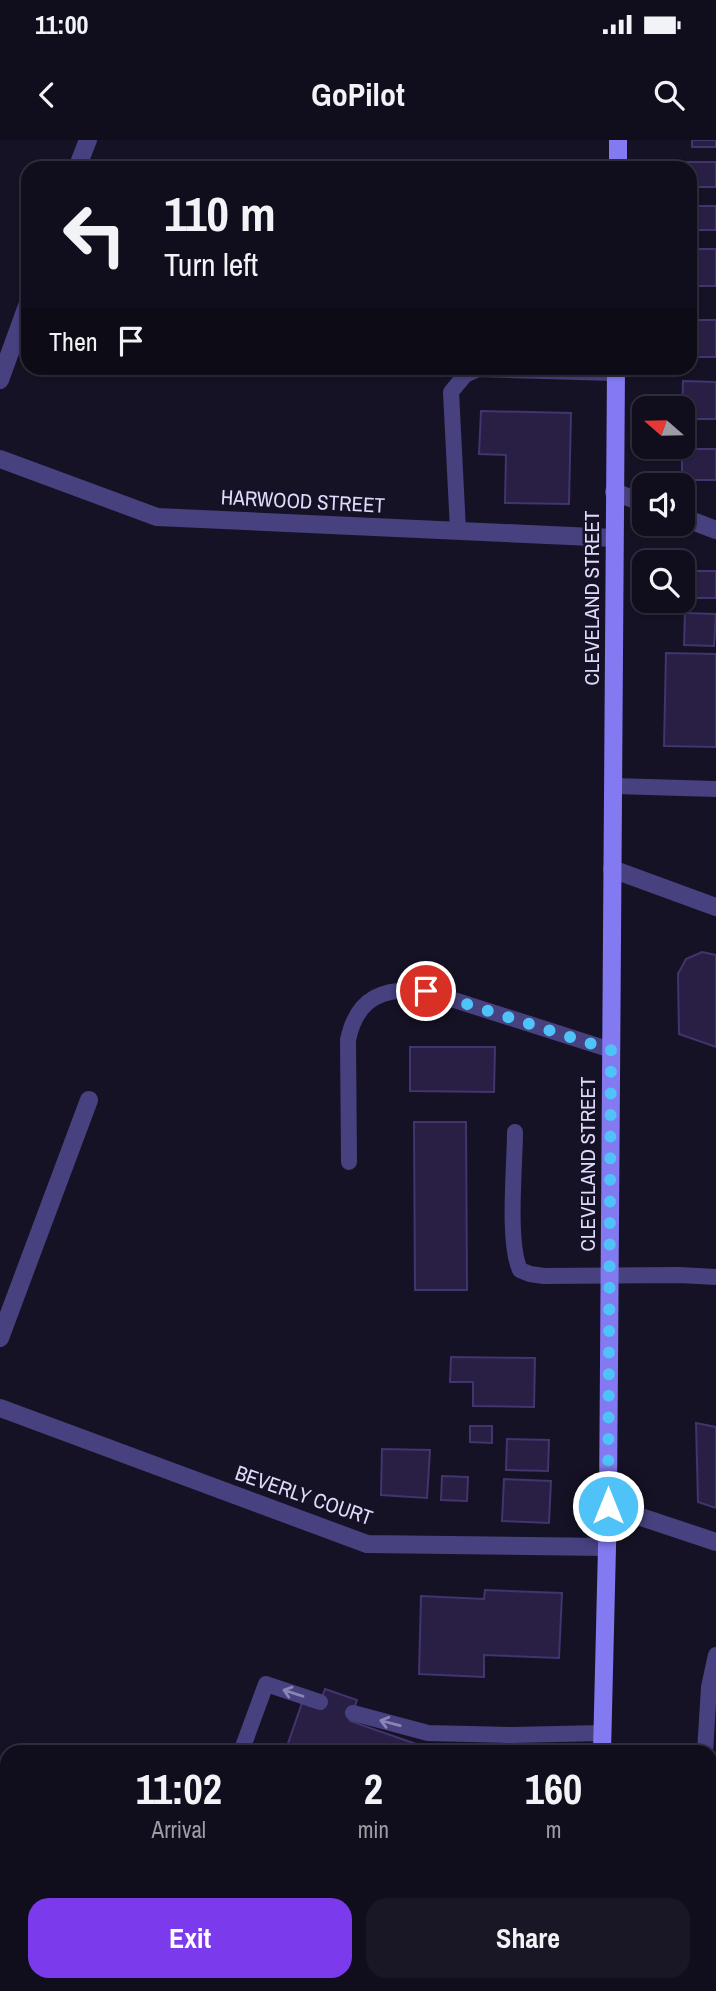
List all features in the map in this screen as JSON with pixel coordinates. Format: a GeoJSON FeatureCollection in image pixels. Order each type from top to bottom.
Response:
{"type":"FeatureCollection","features":[{"type":"Feature","properties":{"kind":"main road"},"geometry":{"type":"LineString","coordinates":[[618,140],[618,161]]}},
{"type":"Feature","properties":{"kind":"main road","name":"CLEVELAND STREET"},"geometry":{"type":"LineString","coordinates":[[602,1745],[608,1506],[615,375]]}},
{"type":"Feature","properties":{"kind":"street"},"geometry":{"type":"LineString","coordinates":[[80,161],[88,140]]}},
{"type":"Feature","properties":{"kind":"street"},"geometry":{"type":"LineString","coordinates":[[0,380],[21,322]]}},
{"type":"Feature","properties":{"kind":"street","name":"HARWOOD STREET"},"geometry":{"type":"LineString","coordinates":[[0,459],[158,517],[614,538]]}},
{"type":"Feature","properties":{"kind":"street"},"geometry":{"type":"LineString","coordinates":[[614,492],[632,499]]}},
{"type":"Feature","properties":{"kind":"street"},"geometry":{"type":"LineString","coordinates":[[695,522],[716,530]]}},
{"type":"Feature","properties":{"kind":"street"},"geometry":{"type":"LineString","coordinates":[[612,869],[716,907]]}},
{"type":"Feature","properties":{"kind":"street"},"geometry":{"type":"LineString","coordinates":[[0,1338],[89,1100]]}},
{"type":"Feature","properties":{"kind":"street","name":"BEVERLY COURT"},"geometry":{"type":"LineString","coordinates":[[0,1408],[367,1544],[607,1547]]}},
{"type":"Feature","properties":{"kind":"street"},"geometry":{"type":"LineString","coordinates":[[608,1506],[716,1542]]}},
{"type":"Feature","properties":{"kind":"lane"},"geometry":{"type":"LineString","coordinates":[[458,530],[451,392],[465,375]]}},
{"type":"Feature","properties":{"kind":"lane"},"geometry":{"type":"LineString","coordinates":[[614,786],[716,789]]}},
{"type":"Feature","properties":{"kind":"lane"},"geometry":{"type":"LineString","coordinates":[[349,1162],[348,1041],[351,1026],[361,1007],[386,992],[403,989],[426,991],[611,1050]]}},
{"type":"Feature","properties":{"kind":"lane"},"geometry":{"type":"LineString","coordinates":[[515,1132],[514,1230],[516,1260],[520,1270],[544,1276],[716,1277]]}},
{"type":"Feature","properties":{"kind":"lane"},"geometry":{"type":"LineString","coordinates":[[706,1745],[716,1655]]}},
{"type":"Feature","properties":{"kind":"lane"},"geometry":{"type":"LineString","coordinates":[[244,1745],[266,1684],[320,1702]]}},
{"type":"Feature","properties":{"kind":"lane"},"geometry":{"type":"LineString","coordinates":[[353,1713],[428,1733],[602,1733]]}},
{"type":"Feature","properties":{"kind":"lane"},"geometry":{"type":"LineString","coordinates":[[512,1735],[512,1745]]}},
{"type":"Feature","properties":{"kind":"building"},"geometry":{"type":"Polygon","coordinates":[[[692,140],[716,140],[716,147],[692,147],[692,140]]]}},
{"type":"Feature","properties":{"kind":"building"},"geometry":{"type":"Polygon","coordinates":[[[697,162],[716,162],[716,187],[697,187],[697,162]]]}},
{"type":"Feature","properties":{"kind":"building"},"geometry":{"type":"Polygon","coordinates":[[[697,206],[716,206],[716,230],[697,230],[697,206]]]}},
{"type":"Feature","properties":{"kind":"building"},"geometry":{"type":"Polygon","coordinates":[[[697,249],[716,249],[716,286],[697,286],[697,249]]]}},
{"type":"Feature","properties":{"kind":"building"},"geometry":{"type":"Polygon","coordinates":[[[697,320],[716,320],[716,357],[697,357],[697,320]]]}},
{"type":"Feature","properties":{"kind":"building"},"geometry":{"type":"Polygon","coordinates":[[[683,381],[716,382],[716,419],[695,419],[695,396],[683,396],[683,381]]]}},
{"type":"Feature","properties":{"kind":"building"},"geometry":{"type":"Polygon","coordinates":[[[481,411],[571,413],[569,504],[505,503],[506,455],[479,454],[481,411]]]}},
{"type":"Feature","properties":{"kind":"building"},"geometry":{"type":"Polygon","coordinates":[[[695,449],[716,449],[716,480],[695,480],[695,473],[682,473],[682,459],[695,459],[695,449]]]}},
{"type":"Feature","properties":{"kind":"building"},"geometry":{"type":"Polygon","coordinates":[[[695,571],[716,571],[716,598],[695,598],[695,571]]]}},
{"type":"Feature","properties":{"kind":"building"},"geometry":{"type":"Polygon","coordinates":[[[685,613],[716,614],[714,646],[684,645],[685,613]]]}},
{"type":"Feature","properties":{"kind":"building"},"geometry":{"type":"Polygon","coordinates":[[[666,653],[716,654],[716,747],[664,746],[666,653]]]}},
{"type":"Feature","properties":{"kind":"building"},"geometry":{"type":"Polygon","coordinates":[[[702,952],[716,955],[716,1047],[679,1034],[678,974],[686,959],[702,952]]]}},
{"type":"Feature","properties":{"kind":"building"},"geometry":{"type":"Polygon","coordinates":[[[410,1047],[495,1047],[494,1092],[410,1091],[410,1047]]]}},
{"type":"Feature","properties":{"kind":"building"},"geometry":{"type":"Polygon","coordinates":[[[414,1122],[466,1122],[467,1290],[415,1290],[414,1122]]]}},
{"type":"Feature","properties":{"kind":"building"},"geometry":{"type":"Polygon","coordinates":[[[451,1357],[535,1358],[534,1407],[473,1406],[473,1382],[450,1382],[451,1357]]]}},
{"type":"Feature","properties":{"kind":"building"},"geometry":{"type":"Polygon","coordinates":[[[696,1423],[716,1427],[716,1508],[698,1502],[696,1423]]]}},
{"type":"Feature","properties":{"kind":"building"},"geometry":{"type":"Polygon","coordinates":[[[470,1426],[492,1426],[492,1443],[470,1442],[470,1426]]]}},
{"type":"Feature","properties":{"kind":"building"},"geometry":{"type":"Polygon","coordinates":[[[507,1439],[549,1440],[548,1471],[506,1470],[507,1439]]]}},
{"type":"Feature","properties":{"kind":"building"},"geometry":{"type":"Polygon","coordinates":[[[382,1449],[430,1450],[427,1498],[381,1495],[382,1449]]]}},
{"type":"Feature","properties":{"kind":"building"},"geometry":{"type":"Polygon","coordinates":[[[442,1476],[468,1477],[467,1501],[441,1500],[442,1476]]]}},
{"type":"Feature","properties":{"kind":"building"},"geometry":{"type":"Polygon","coordinates":[[[504,1479],[551,1481],[549,1523],[502,1521],[504,1479]]]}},
{"type":"Feature","properties":{"kind":"building"},"geometry":{"type":"Polygon","coordinates":[[[485,1590],[562,1593],[559,1658],[484,1655],[484,1677],[419,1674],[421,1596],[484,1599],[485,1590]]]}},
{"type":"Feature","properties":{"kind":"building"},"geometry":{"type":"Polygon","coordinates":[[[325,1689],[357,1700],[350,1721],[419,1745],[287,1745],[302,1703],[318,1708],[325,1689]]]}},
{"type":"Feature","properties":{"kind":"route"},"geometry":{"type":"LineString","coordinates":[[426,991],[611,1050],[608,1506]]}}]}
